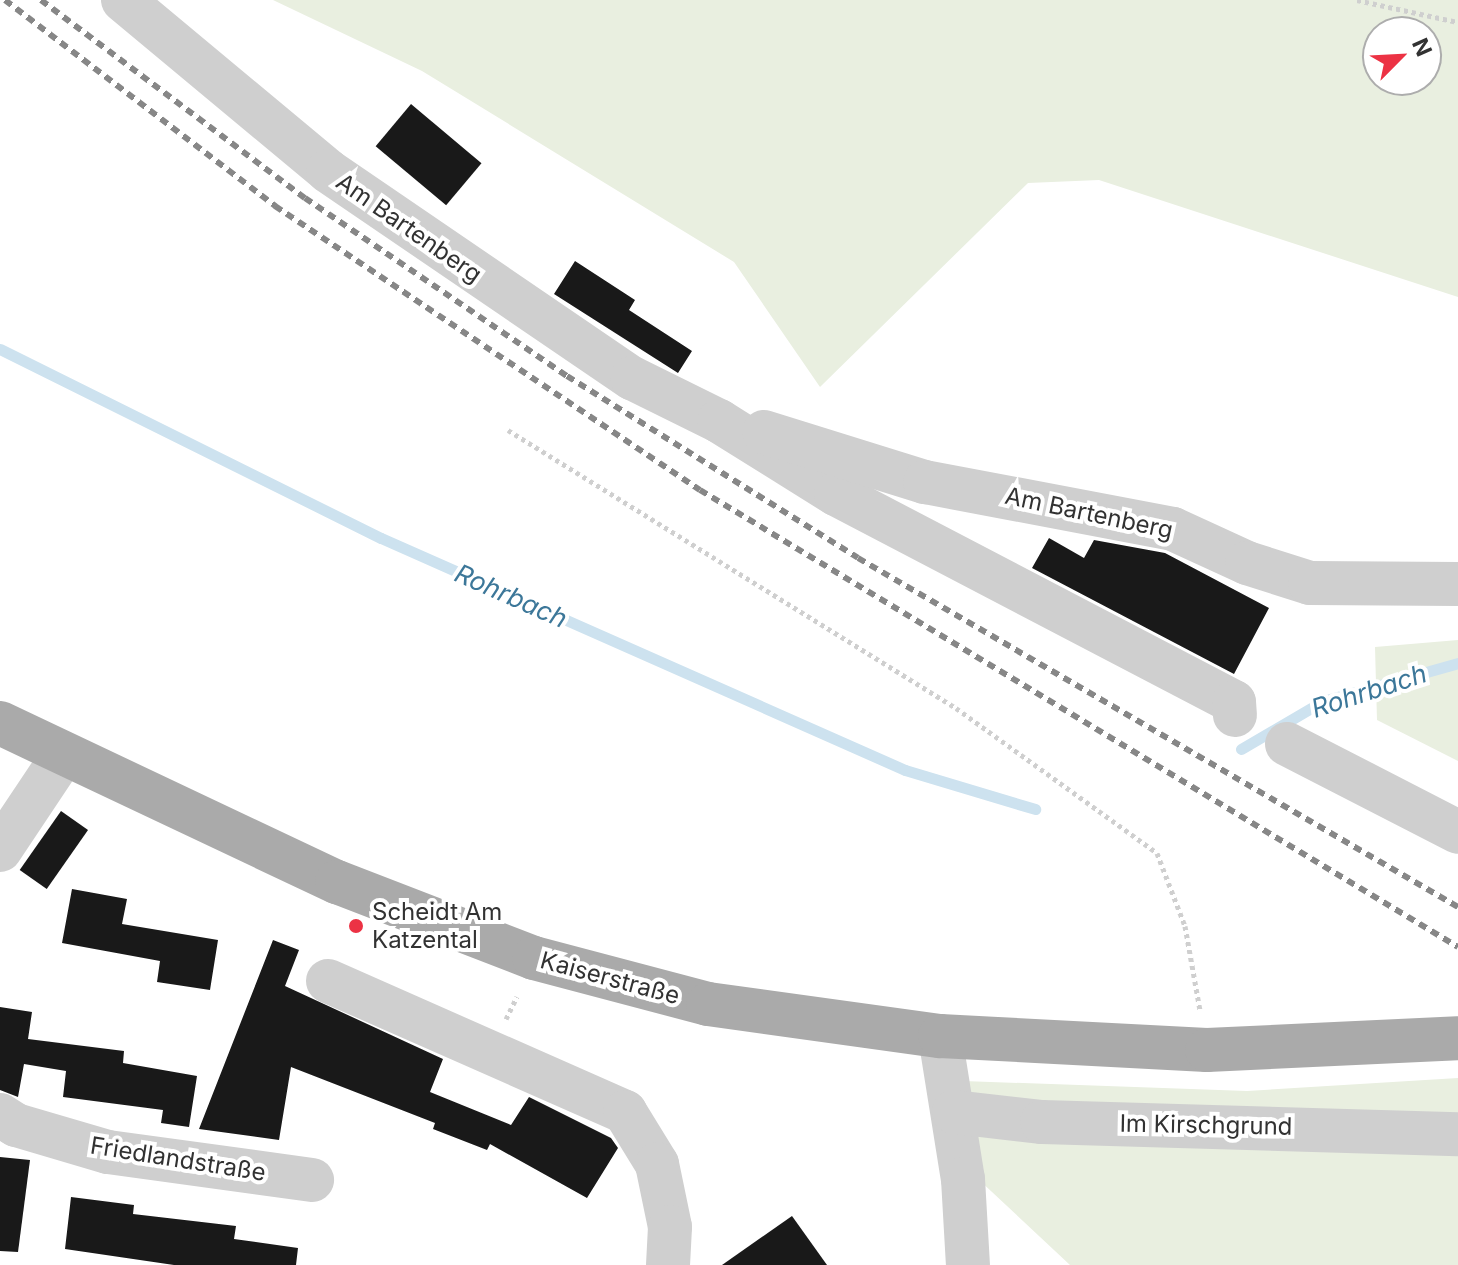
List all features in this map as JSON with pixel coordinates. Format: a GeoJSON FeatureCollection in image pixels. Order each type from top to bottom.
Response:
{"type":"FeatureCollection","features":[{"type":"Feature","properties":{"kind":"main road","name":"Kaiserstraße"},"geometry":{"type":"LineString","coordinates":[[0,723],[337,882],[534,958],[708,1004],[940,1036],[1207,1050],[1458,1038]]}},
{"type":"Feature","properties":{"kind":"street","name":"Am Bartenberg"},"geometry":{"type":"LineString","coordinates":[[123,0],[389,215],[632,378],[719,421],[836,494],[1234,702],[1235,715]]}},
{"type":"Feature","properties":{"kind":"street","name":"Am Bartenberg"},"geometry":{"type":"LineString","coordinates":[[719,421],[925,482],[1173,529],[1247,563],[1310,583],[1458,584]]}},
{"type":"Feature","properties":{"kind":"street"},"geometry":{"type":"LineString","coordinates":[[1287,744],[1458,832]]}},
{"type":"Feature","properties":{"kind":"street"},"geometry":{"type":"LineString","coordinates":[[0,850],[64,754]]}},
{"type":"Feature","properties":{"kind":"street"},"geometry":{"type":"LineString","coordinates":[[328,981],[625,1112],[657,1164],[670,1227],[668,1265]]}},
{"type":"Feature","properties":{"kind":"street"},"geometry":{"type":"LineString","coordinates":[[940,1036],[954,1112],[968,1265]]}},
{"type":"Feature","properties":{"kind":"street","name":"Im Kirschgrund"},"geometry":{"type":"LineString","coordinates":[[954,1112],[1042,1122],[1458,1134]]}},
{"type":"Feature","properties":{"kind":"street","name":"Friedlandstraße"},"geometry":{"type":"LineString","coordinates":[[0,1115],[108,1152],[312,1180]]}},
{"type":"Feature","properties":{"kind":"path"},"geometry":{"type":"LineString","coordinates":[[1357,0],[1458,22]]}},
{"type":"Feature","properties":{"kind":"path"},"geometry":{"type":"LineString","coordinates":[[508,430],[956,708],[1157,853],[1185,926],[1207,1050]]}},
{"type":"Feature","properties":{"kind":"green space"},"geometry":{"type":"Polygon","coordinates":[[[273,0],[1458,0],[1458,297],[1099,180],[1028,183],[820,387],[734,262],[422,71],[273,0]]]}},
{"type":"Feature","properties":{"kind":"green space"},"geometry":{"type":"Polygon","coordinates":[[[1458,640],[1458,761],[1377,720],[1375,647],[1458,640]]]}},
{"type":"Feature","properties":{"kind":"green space"},"geometry":{"type":"Polygon","coordinates":[[[1458,1078],[1458,1265],[1070,1265],[977,1178],[963,1081],[1247,1091],[1458,1078]]]}},
{"type":"Feature","properties":{"kind":"building"},"geometry":{"type":"Polygon","coordinates":[[[411,104],[481,163],[446,205],[376,146],[411,104]]]}},
{"type":"Feature","properties":{"kind":"building"},"geometry":{"type":"Polygon","coordinates":[[[575,261],[635,300],[629,310],[692,351],[678,373],[554,294],[575,261]]]}},
{"type":"Feature","properties":{"kind":"building"},"geometry":{"type":"Polygon","coordinates":[[[1049,538],[1084,558],[1094,540],[1165,553],[1269,608],[1234,674],[1032,568],[1049,538]]]}},
{"type":"Feature","properties":{"kind":"building"},"geometry":{"type":"Polygon","coordinates":[[[61,811],[88,830],[47,889],[20,870],[61,811]]]}},
{"type":"Feature","properties":{"kind":"building"},"geometry":{"type":"Polygon","coordinates":[[[72,889],[127,899],[122,924],[218,940],[210,990],[157,982],[160,961],[62,943],[72,889]]]}},
{"type":"Feature","properties":{"kind":"building"},"geometry":{"type":"Polygon","coordinates":[[[273,940],[299,950],[285,986],[443,1059],[430,1092],[511,1125],[529,1097],[611,1138],[618,1148],[587,1198],[490,1144],[487,1150],[433,1129],[435,1123],[291,1067],[279,1140],[199,1129],[273,940]]]}},
{"type":"Feature","properties":{"kind":"building"},"geometry":{"type":"Polygon","coordinates":[[[0,1007],[32,1012],[28,1039],[124,1051],[123,1063],[197,1076],[189,1127],[161,1123],[163,1110],[63,1097],[66,1071],[24,1064],[18,1097],[0,1090],[0,1007]]]}},
{"type":"Feature","properties":{"kind":"building"},"geometry":{"type":"Polygon","coordinates":[[[0,1157],[30,1160],[18,1252],[0,1251],[0,1157]]]}},
{"type":"Feature","properties":{"kind":"building"},"geometry":{"type":"Polygon","coordinates":[[[71,1197],[134,1205],[133,1214],[236,1226],[234,1239],[298,1248],[296,1265],[174,1265],[65,1249],[71,1197]]]}},
{"type":"Feature","properties":{"kind":"building"},"geometry":{"type":"Polygon","coordinates":[[[792,1216],[827,1265],[722,1265],[792,1216]]]}},
{"type":"Feature","properties":{"kind":"waterway","name":"Rohrbach"},"geometry":{"type":"LineString","coordinates":[[0,349],[381,538],[905,770],[1035,809]]}},
{"type":"Feature","properties":{"kind":"waterway","name":"Rohrbach"},"geometry":{"type":"LineString","coordinates":[[1241,749],[1323,701],[1458,663]]}},
{"type":"Feature","properties":{"kind":"railway"},"geometry":{"type":"LineString","coordinates":[[5,0],[275,206],[700,490],[1458,947]]}},
{"type":"Feature","properties":{"kind":"railway"},"geometry":{"type":"LineString","coordinates":[[41,0],[305,198],[567,376],[858,558],[1458,907]]}},
{"type":"Feature","properties":{"kind":"place","name":"Scheidt Am Katzental"},"geometry":{"type":"Point","coordinates":[356,926]}}]}
